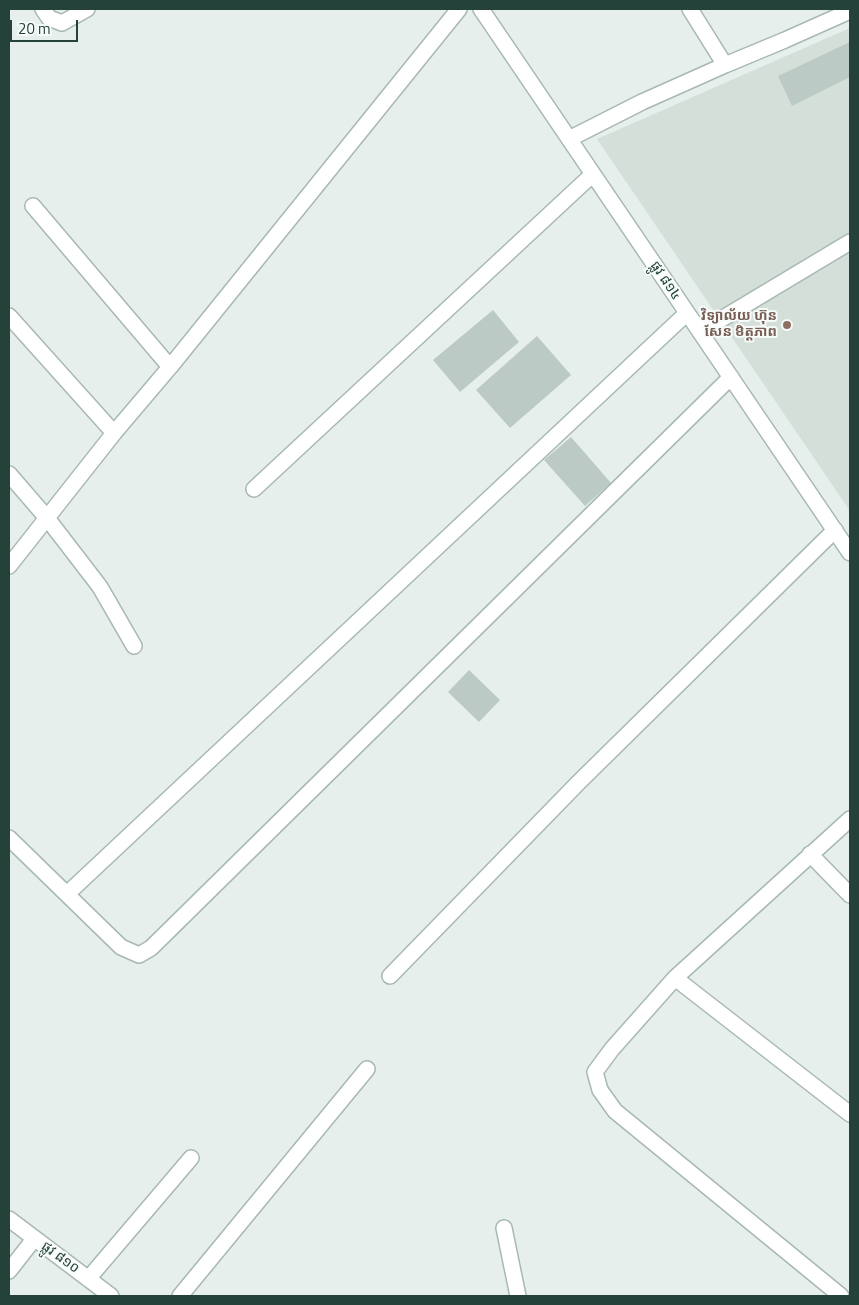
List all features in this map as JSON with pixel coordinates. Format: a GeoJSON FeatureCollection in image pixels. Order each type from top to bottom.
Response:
{"type":"FeatureCollection","features":[{"type":"Feature","properties":{"kind":"street"},"geometry":{"type":"LineString","coordinates":[[43,9],[49,18],[62,23],[86,9]]}},
{"type":"Feature","properties":{"kind":"street"},"geometry":{"type":"LineString","coordinates":[[9,566],[114,433],[170,367],[460,9]]}},
{"type":"Feature","properties":{"kind":"street","name":"ផ្លូវ ៨១៤"},"geometry":{"type":"LineString","coordinates":[[481,9],[850,552]]}},
{"type":"Feature","properties":{"kind":"street"},"geometry":{"type":"LineString","coordinates":[[690,9],[725,64]]}},
{"type":"Feature","properties":{"kind":"street"},"geometry":{"type":"LineString","coordinates":[[569,139],[642,102],[725,64],[850,11]]}},
{"type":"Feature","properties":{"kind":"street"},"geometry":{"type":"LineString","coordinates":[[254,489],[593,174]]}},
{"type":"Feature","properties":{"kind":"street"},"geometry":{"type":"LineString","coordinates":[[33,206],[170,367]]}},
{"type":"Feature","properties":{"kind":"street"},"geometry":{"type":"LineString","coordinates":[[700,332],[850,242]]}},
{"type":"Feature","properties":{"kind":"street"},"geometry":{"type":"LineString","coordinates":[[67,894],[687,312]]}},
{"type":"Feature","properties":{"kind":"street"},"geometry":{"type":"LineString","coordinates":[[9,316],[114,433]]}},
{"type":"Feature","properties":{"kind":"street"},"geometry":{"type":"LineString","coordinates":[[9,838],[121,947],[138,955],[151,948],[731,377]]}},
{"type":"Feature","properties":{"kind":"street"},"geometry":{"type":"LineString","coordinates":[[9,474],[47,518],[100,587],[134,646]]}},
{"type":"Feature","properties":{"kind":"street"},"geometry":{"type":"LineString","coordinates":[[390,976],[579,782],[835,530]]}},
{"type":"Feature","properties":{"kind":"street"},"geometry":{"type":"LineString","coordinates":[[841,1296],[615,1111],[600,1090],[595,1072],[612,1049],[675,978],[850,819]]}},
{"type":"Feature","properties":{"kind":"street"},"geometry":{"type":"LineString","coordinates":[[810,854],[850,895]]}},
{"type":"Feature","properties":{"kind":"street"},"geometry":{"type":"LineString","coordinates":[[675,978],[850,1114]]}},
{"type":"Feature","properties":{"kind":"street"},"geometry":{"type":"LineString","coordinates":[[180,1296],[367,1069]]}},
{"type":"Feature","properties":{"kind":"street"},"geometry":{"type":"LineString","coordinates":[[88,1279],[191,1158]]}},
{"type":"Feature","properties":{"kind":"street","name":"ផ្លូវ ៨១០"},"geometry":{"type":"LineString","coordinates":[[9,1220],[111,1296]]}},
{"type":"Feature","properties":{"kind":"street"},"geometry":{"type":"LineString","coordinates":[[504,1228],[518,1296]]}},
{"type":"Feature","properties":{"kind":"street"},"geometry":{"type":"LineString","coordinates":[[9,1271],[34,1239]]}},
{"type":"Feature","properties":{"kind":"shaded area","name":"វិទ្យាល័យ ហ៊ុន សែន មិត្តភាព"},"geometry":{"type":"Polygon","coordinates":[[[850,28],[850,511],[597,139],[850,28]]]}},
{"type":"Feature","properties":{"kind":"building"},"geometry":{"type":"Polygon","coordinates":[[[850,42],[850,77],[792,106],[778,76],[850,42]]]}},
{"type":"Feature","properties":{"kind":"building"},"geometry":{"type":"Polygon","coordinates":[[[493,310],[519,342],[460,392],[433,360],[493,310]]]}},
{"type":"Feature","properties":{"kind":"building"},"geometry":{"type":"Polygon","coordinates":[[[537,336],[571,375],[510,428],[476,390],[537,336]]]}},
{"type":"Feature","properties":{"kind":"building"},"geometry":{"type":"Polygon","coordinates":[[[571,437],[611,483],[585,506],[544,460],[571,437]]]}},
{"type":"Feature","properties":{"kind":"building"},"geometry":{"type":"Polygon","coordinates":[[[469,670],[500,700],[479,722],[448,692],[469,670]]]}},
{"type":"Feature","properties":{"kind":"place","name":"វិទ្យាល័យ ហ៊ុន សែន មិត្តភាព"},"geometry":{"type":"Point","coordinates":[787,325]}}]}
